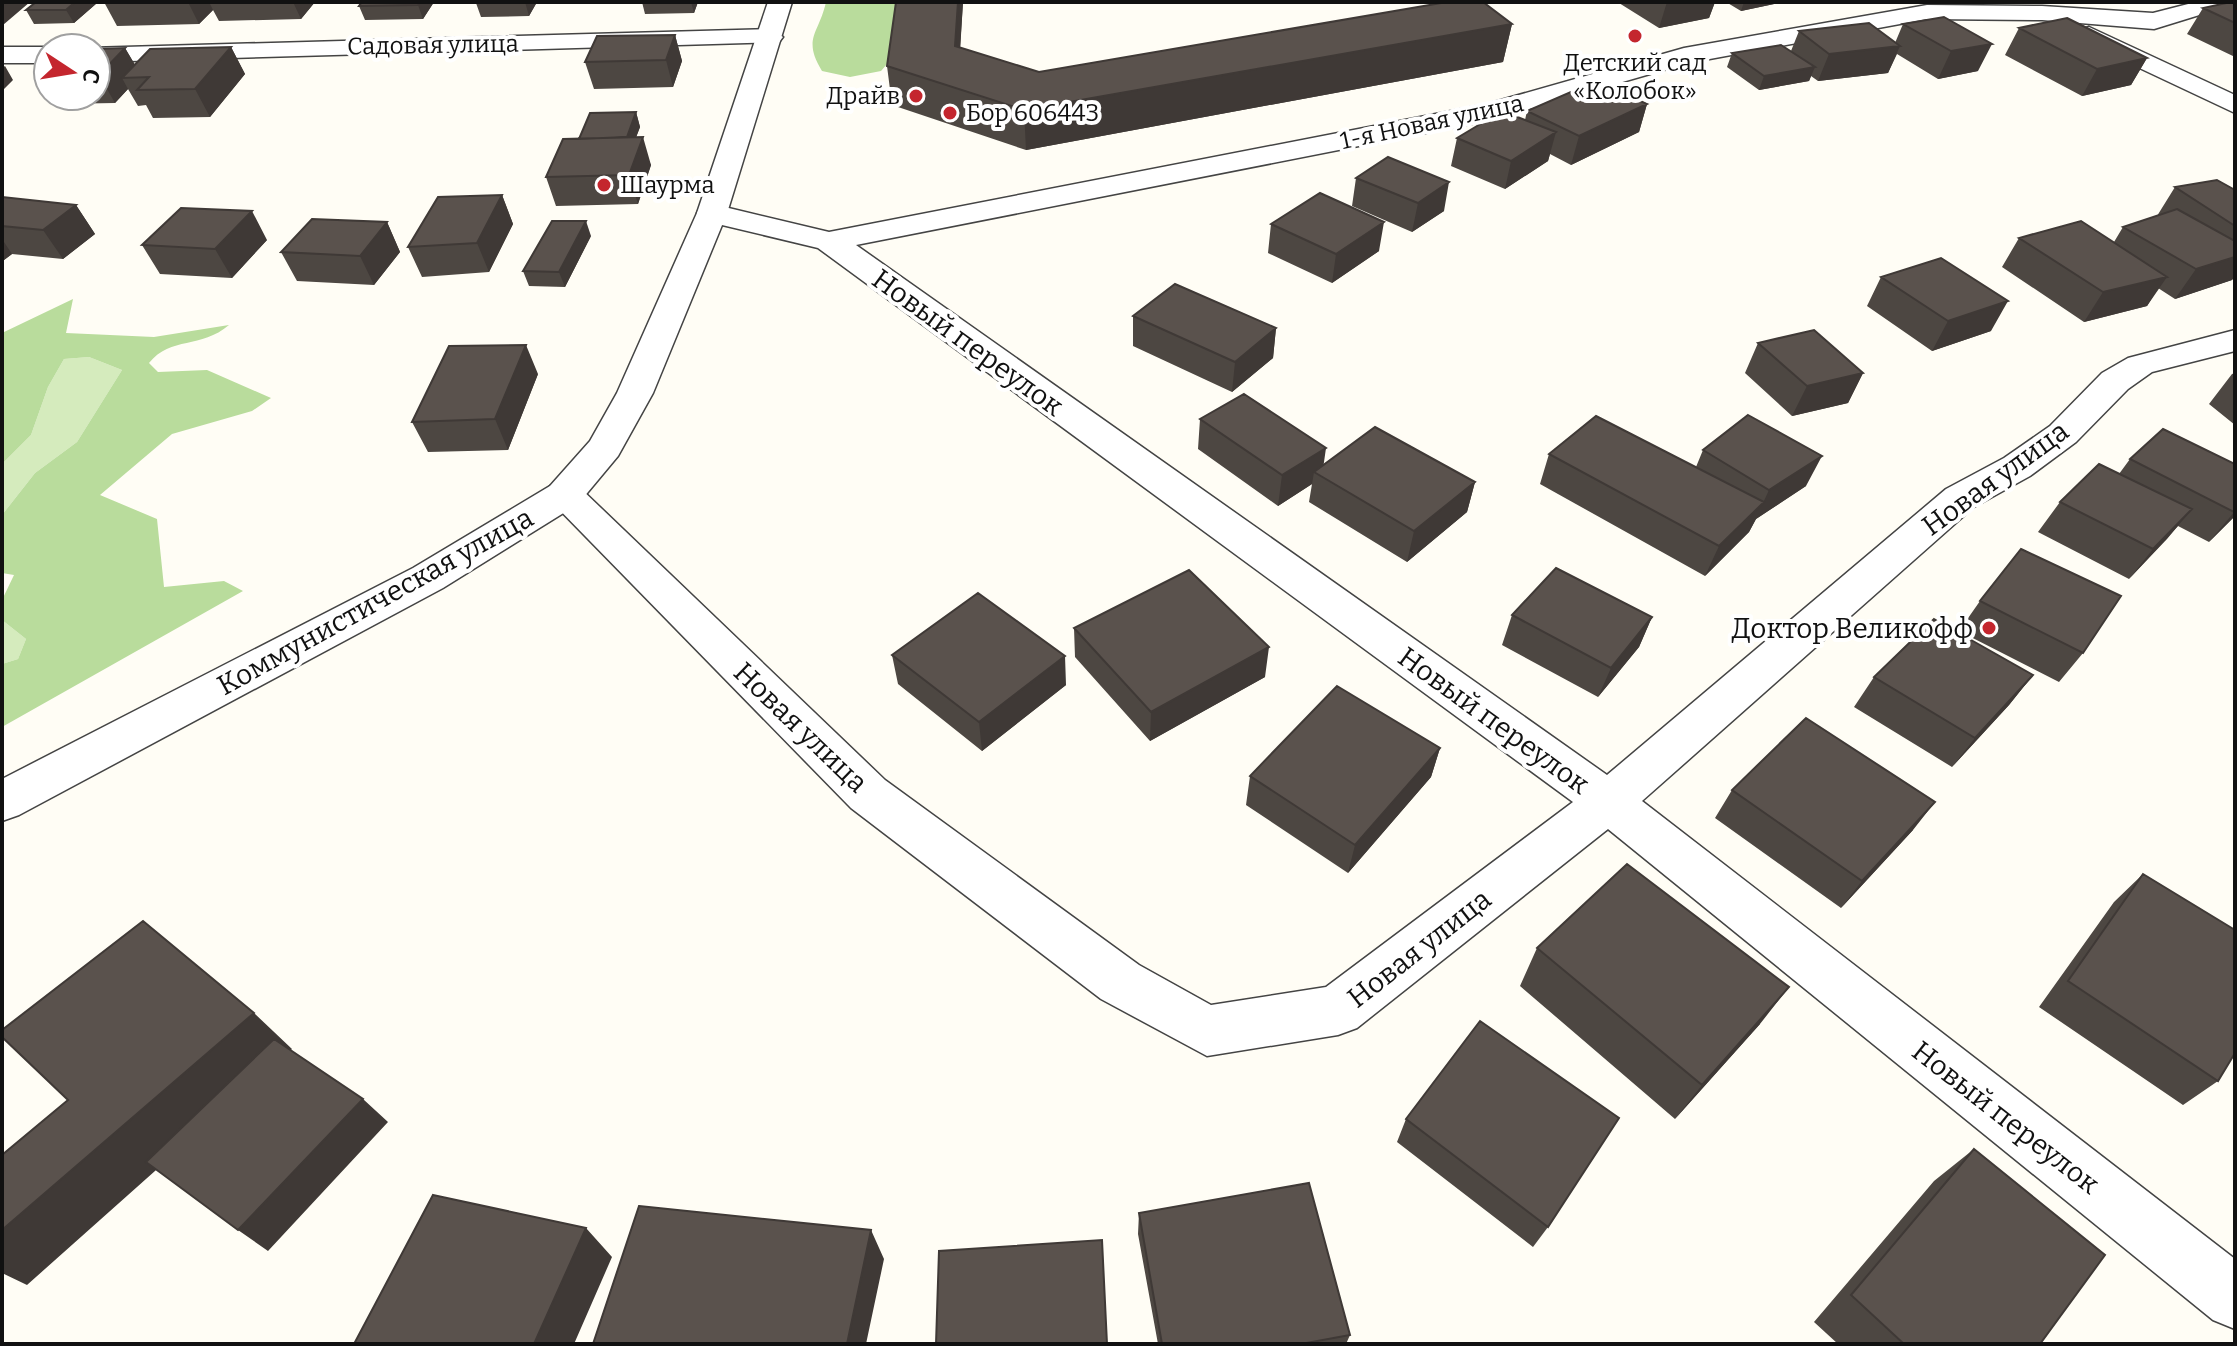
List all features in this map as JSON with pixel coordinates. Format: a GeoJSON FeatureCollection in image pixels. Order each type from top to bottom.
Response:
{"type":"FeatureCollection","features":[{"type":"Feature","properties":{"kind":"street","name":"1-я Новая улица"},"geometry":{"type":"LineString","coordinates":[[829,241],[1491,112],[1684,56],[1927,12],[2032,8],[2154,21],[2224,2]]}},
{"type":"Feature","properties":{"kind":"street"},"geometry":{"type":"LineString","coordinates":[[2032,8],[2235,105]]}},
{"type":"Feature","properties":{"kind":"street","name":"Садовая улица"},"geometry":{"type":"LineString","coordinates":[[112,53],[775,19]]}},
{"type":"Feature","properties":{"kind":"street","name":"Коммунистическая улица"},"geometry":{"type":"LineString","coordinates":[[2,801],[428,578],[564,495],[605,447],[635,393],[712,213],[775,19]]}},
{"type":"Feature","properties":{"kind":"street"},"geometry":{"type":"LineString","coordinates":[[2,55],[32,55]]}},
{"type":"Feature","properties":{"kind":"street","name":"Новый переулок"},"geometry":{"type":"LineString","coordinates":[[712,213],[829,241],[1608,802],[2235,1298]]}},
{"type":"Feature","properties":{"kind":"street","name":"Новая улица"},"geometry":{"type":"LineString","coordinates":[[564,495],[868,794],[1120,982],[1207,1031],[1338,1010],[1608,802],[1936,517],[1960,498],[2017,467],[2063,434],[2115,381],[2140,365],[2235,340]]}},
{"type":"Feature","properties":{"kind":"green space"},"geometry":{"type":"Polygon","coordinates":[[[826,2],[906,2],[900,49],[881,71],[850,77],[822,71],[813,51],[813,43],[826,2]]]}},
{"type":"Feature","properties":{"kind":"green space"},"geometry":{"type":"Polygon","coordinates":[[[73,299],[66,333],[154,337],[229,325],[208,337],[167,349],[149,363],[158,372],[207,370],[271,398],[252,411],[172,434],[100,495],[157,519],[164,587],[224,581],[243,591],[2,727],[2,664],[18,659],[26,639],[2,620],[2,600],[14,575],[2,573],[2,515],[35,473],[77,442],[122,370],[89,357],[64,359],[48,387],[31,435],[2,464],[2,333],[73,299]]]}},
{"type":"Feature","properties":{"kind":"green space"},"geometry":{"type":"Polygon","coordinates":[[[89,357],[122,370],[77,442],[35,473],[2,515],[2,464],[31,435],[48,387],[64,359],[89,357]]]}},
{"type":"Feature","properties":{"kind":"green space"},"geometry":{"type":"Polygon","coordinates":[[[2,620],[26,639],[18,659],[2,664],[2,620]]]}},
{"type":"Feature","properties":{"kind":"building"},"geometry":{"type":"Polygon","coordinates":[[[36,2],[75,2],[66,10],[26,10],[36,2]]]}},
{"type":"Feature","properties":{"kind":"building"},"geometry":{"type":"Polygon","coordinates":[[[362,2],[420,2],[418,5],[359,6],[362,2]]]}},
{"type":"Feature","properties":{"kind":"building"},"geometry":{"type":"Polygon","coordinates":[[[896,2],[958,2],[955,46],[1039,72],[1447,2],[1483,2],[1512,24],[1024,110],[887,66],[896,2]]]}},
{"type":"Feature","properties":{"kind":"building"},"geometry":{"type":"Polygon","coordinates":[[[2235,2],[2235,23],[2203,8],[2235,2]]]}},
{"type":"Feature","properties":{"kind":"building"},"geometry":{"type":"Polygon","coordinates":[[[1944,17],[1992,44],[1951,51],[1903,24],[1944,17]]]}},
{"type":"Feature","properties":{"kind":"building"},"geometry":{"type":"Polygon","coordinates":[[[2067,18],[2147,58],[2097,69],[2019,28],[2067,18]]]}},
{"type":"Feature","properties":{"kind":"building"},"geometry":{"type":"Polygon","coordinates":[[[1869,23],[1900,46],[1829,54],[1799,31],[1869,23]]]}},
{"type":"Feature","properties":{"kind":"building"},"geometry":{"type":"Polygon","coordinates":[[[675,35],[666,60],[585,62],[597,36],[675,35]]]}},
{"type":"Feature","properties":{"kind":"building"},"geometry":{"type":"Polygon","coordinates":[[[1781,45],[1815,67],[1764,76],[1732,53],[1781,45]]]}},
{"type":"Feature","properties":{"kind":"building"},"geometry":{"type":"Polygon","coordinates":[[[231,47],[195,89],[137,90],[149,77],[122,78],[150,49],[231,47]]]}},
{"type":"Feature","properties":{"kind":"building"},"geometry":{"type":"Polygon","coordinates":[[[112,48],[125,48],[112,62],[112,48]]]}},
{"type":"Feature","properties":{"kind":"building"},"geometry":{"type":"Polygon","coordinates":[[[1596,81],[1647,104],[1579,136],[1527,111],[1596,81]]]}},
{"type":"Feature","properties":{"kind":"building"},"geometry":{"type":"Polygon","coordinates":[[[1502,111],[1556,132],[1511,161],[1457,138],[1502,111]]]}},
{"type":"Feature","properties":{"kind":"building"},"geometry":{"type":"Polygon","coordinates":[[[636,112],[627,137],[579,139],[590,113],[636,112]]]}},
{"type":"Feature","properties":{"kind":"building"},"geometry":{"type":"Polygon","coordinates":[[[643,137],[629,175],[546,177],[563,139],[643,137]]]}},
{"type":"Feature","properties":{"kind":"building"},"geometry":{"type":"Polygon","coordinates":[[[1388,157],[1449,182],[1418,203],[1356,178],[1388,157]]]}},
{"type":"Feature","properties":{"kind":"building"},"geometry":{"type":"Polygon","coordinates":[[[2217,180],[2235,190],[2235,226],[2175,187],[2217,180]]]}},
{"type":"Feature","properties":{"kind":"building"},"geometry":{"type":"Polygon","coordinates":[[[1320,193],[1384,222],[1336,254],[1271,224],[1320,193]]]}},
{"type":"Feature","properties":{"kind":"building"},"geometry":{"type":"Polygon","coordinates":[[[502,195],[477,243],[408,247],[438,197],[502,195]]]}},
{"type":"Feature","properties":{"kind":"building"},"geometry":{"type":"Polygon","coordinates":[[[2,197],[76,205],[43,230],[2,226],[2,197]]]}},
{"type":"Feature","properties":{"kind":"building"},"geometry":{"type":"Polygon","coordinates":[[[181,208],[252,211],[215,249],[142,245],[181,208]]]}},
{"type":"Feature","properties":{"kind":"building"},"geometry":{"type":"Polygon","coordinates":[[[2177,209],[2235,241],[2235,257],[2196,269],[2123,227],[2177,209]]]}},
{"type":"Feature","properties":{"kind":"building"},"geometry":{"type":"Polygon","coordinates":[[[312,219],[387,222],[360,256],[281,252],[312,219]]]}},
{"type":"Feature","properties":{"kind":"building"},"geometry":{"type":"Polygon","coordinates":[[[552,221],[586,221],[559,272],[523,271],[552,221]]]}},
{"type":"Feature","properties":{"kind":"building"},"geometry":{"type":"Polygon","coordinates":[[[2081,221],[2167,277],[2103,292],[2019,238],[2081,221]]]}},
{"type":"Feature","properties":{"kind":"building"},"geometry":{"type":"Polygon","coordinates":[[[1941,258],[2008,301],[1948,321],[1881,277],[1941,258]]]}},
{"type":"Feature","properties":{"kind":"building"},"geometry":{"type":"Polygon","coordinates":[[[1175,284],[1276,328],[1235,362],[1133,316],[1175,284]]]}},
{"type":"Feature","properties":{"kind":"building"},"geometry":{"type":"Polygon","coordinates":[[[1814,330],[1863,373],[1807,386],[1758,343],[1814,330]]]}},
{"type":"Feature","properties":{"kind":"building"},"geometry":{"type":"Polygon","coordinates":[[[526,345],[495,419],[412,422],[449,346],[526,345]]]}},
{"type":"Feature","properties":{"kind":"building"},"geometry":{"type":"Polygon","coordinates":[[[1244,394],[1326,448],[1282,475],[1200,419],[1244,394]]]}},
{"type":"Feature","properties":{"kind":"building"},"geometry":{"type":"Polygon","coordinates":[[[1748,415],[1822,456],[1769,490],[1703,450],[1748,415]]]}},
{"type":"Feature","properties":{"kind":"building"},"geometry":{"type":"Polygon","coordinates":[[[1596,416],[1764,502],[1719,546],[1549,454],[1596,416]]]}},
{"type":"Feature","properties":{"kind":"building"},"geometry":{"type":"Polygon","coordinates":[[[1375,427],[1475,482],[1414,531],[1314,472],[1375,427]]]}},
{"type":"Feature","properties":{"kind":"building"},"geometry":{"type":"Polygon","coordinates":[[[2163,429],[2235,464],[2234,512],[2130,459],[2163,429]]]}},
{"type":"Feature","properties":{"kind":"building"},"geometry":{"type":"Polygon","coordinates":[[[2099,464],[2192,509],[2153,549],[2060,502],[2099,464]]]}},
{"type":"Feature","properties":{"kind":"building"},"geometry":{"type":"Polygon","coordinates":[[[2021,549],[2121,596],[2083,653],[1980,601],[2021,549]]]}},
{"type":"Feature","properties":{"kind":"building"},"geometry":{"type":"Polygon","coordinates":[[[1556,568],[1652,617],[1611,668],[1512,615],[1556,568]]]}},
{"type":"Feature","properties":{"kind":"building"},"geometry":{"type":"Polygon","coordinates":[[[1189,570],[1269,647],[1151,712],[1074,628],[1189,570]]]}},
{"type":"Feature","properties":{"kind":"building"},"geometry":{"type":"Polygon","coordinates":[[[978,593],[1065,656],[979,722],[892,655],[978,593]]]}},
{"type":"Feature","properties":{"kind":"building"},"geometry":{"type":"Polygon","coordinates":[[[1934,619],[2033,675],[1975,738],[1874,677],[1934,619]]]}},
{"type":"Feature","properties":{"kind":"building"},"geometry":{"type":"Polygon","coordinates":[[[1337,686],[1440,748],[1355,845],[1250,776],[1337,686]]]}},
{"type":"Feature","properties":{"kind":"building"},"geometry":{"type":"Polygon","coordinates":[[[1806,718],[1935,802],[1862,881],[1732,790],[1806,718]]]}},
{"type":"Feature","properties":{"kind":"building"},"geometry":{"type":"Polygon","coordinates":[[[1627,864],[1789,987],[1702,1085],[1537,948],[1627,864]]]}},
{"type":"Feature","properties":{"kind":"building"},"geometry":{"type":"Polygon","coordinates":[[[2143,874],[2235,930],[2235,1053],[2218,1081],[2068,981],[2143,874]]]}},
{"type":"Feature","properties":{"kind":"building"},"geometry":{"type":"Polygon","coordinates":[[[143,921],[254,1013],[2,1230],[2,1155],[68,1100],[2,1037],[2,1030],[143,921]]]}},
{"type":"Feature","properties":{"kind":"building"},"geometry":{"type":"Polygon","coordinates":[[[1480,1021],[1619,1118],[1548,1227],[1406,1119],[1480,1021]]]}},
{"type":"Feature","properties":{"kind":"building"},"geometry":{"type":"Polygon","coordinates":[[[274,1039],[363,1099],[238,1230],[146,1162],[274,1039]]]}},
{"type":"Feature","properties":{"kind":"building"},"geometry":{"type":"Polygon","coordinates":[[[1974,1149],[2105,1255],[2040,1344],[1904,1344],[1851,1295],[1974,1149]]]}},
{"type":"Feature","properties":{"kind":"building"},"geometry":{"type":"Polygon","coordinates":[[[1309,1183],[1350,1335],[1301,1344],[1162,1344],[1139,1213],[1309,1183]]]}},
{"type":"Feature","properties":{"kind":"building"},"geometry":{"type":"Polygon","coordinates":[[[433,1195],[586,1228],[534,1344],[354,1344],[433,1195]]]}},
{"type":"Feature","properties":{"kind":"building"},"geometry":{"type":"Polygon","coordinates":[[[639,1206],[871,1230],[847,1344],[593,1344],[639,1206]]]}},
{"type":"Feature","properties":{"kind":"building"},"geometry":{"type":"Polygon","coordinates":[[[1102,1240],[1107,1344],[936,1344],[939,1251],[1102,1240]]]}},
{"type":"Feature","properties":{"kind":"place","name":"Детский сад «Колобок»"},"geometry":{"type":"Point","coordinates":[1635,36]}},
{"type":"Feature","properties":{"kind":"place","name":"Драйв"},"geometry":{"type":"Point","coordinates":[916,96]}},
{"type":"Feature","properties":{"kind":"place","name":"Бор 606443"},"geometry":{"type":"Point","coordinates":[950,113]}},
{"type":"Feature","properties":{"kind":"place","name":"Шаурма"},"geometry":{"type":"Point","coordinates":[604,185]}},
{"type":"Feature","properties":{"kind":"place","name":"Доктор Великофф"},"geometry":{"type":"Point","coordinates":[1989,628]}}]}
